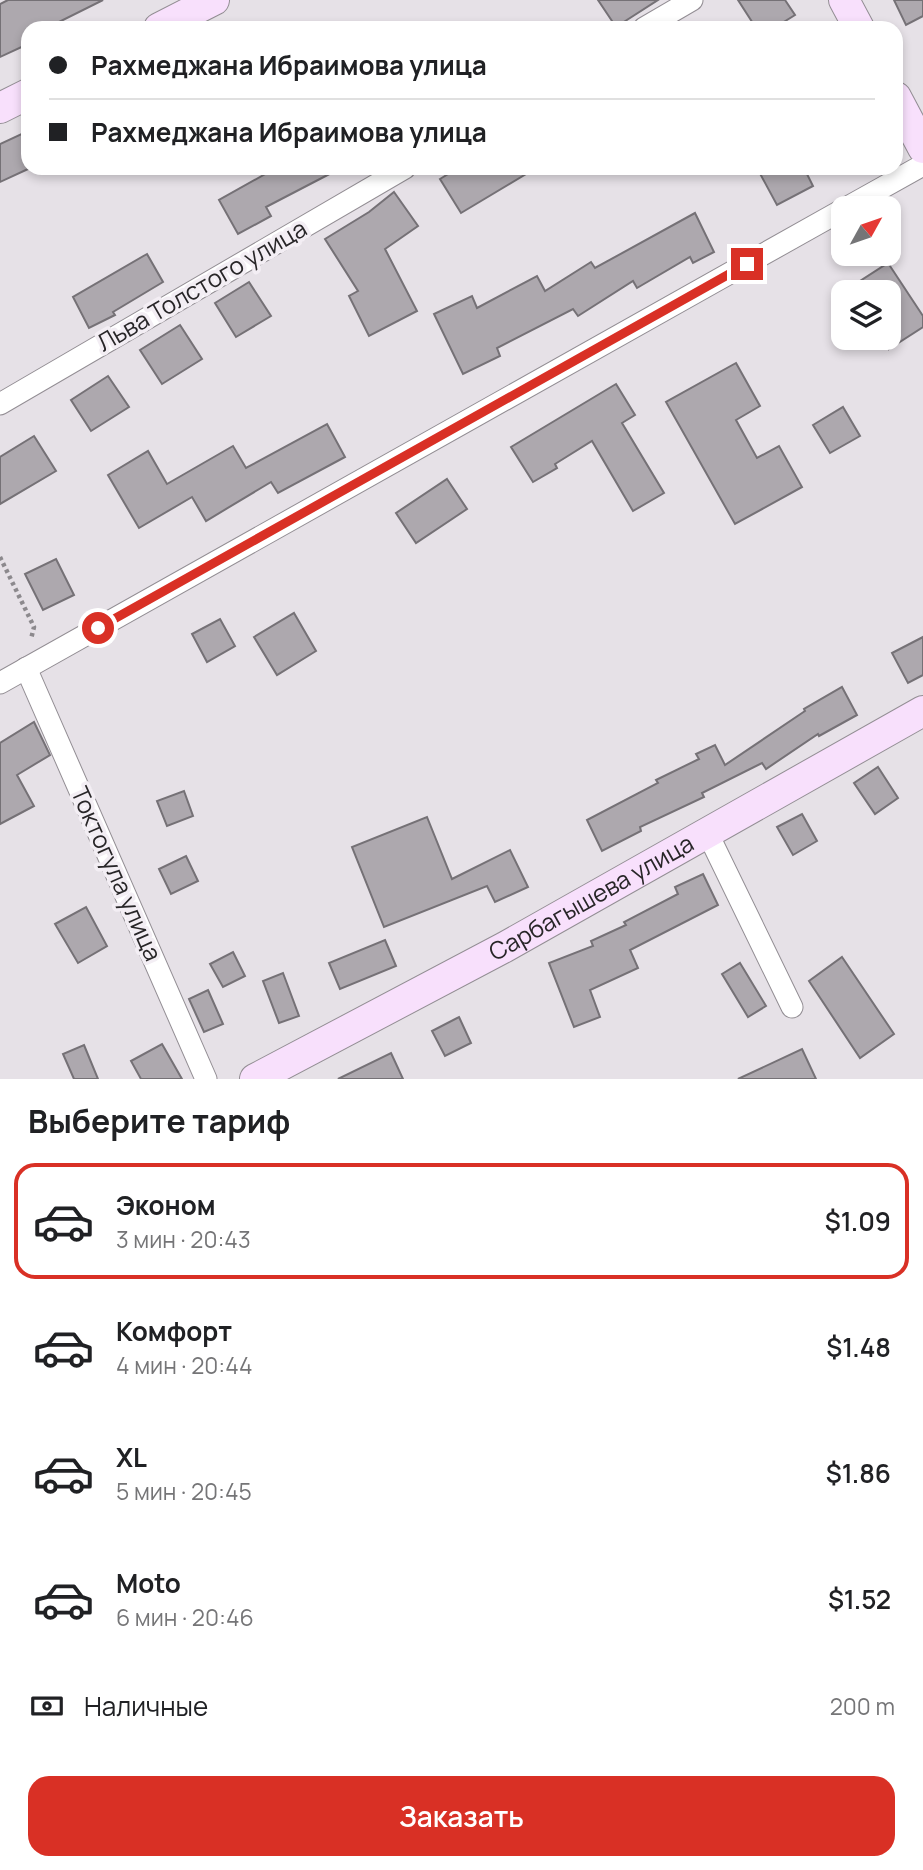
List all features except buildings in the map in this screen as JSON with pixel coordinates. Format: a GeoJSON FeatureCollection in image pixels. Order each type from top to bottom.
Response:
{"type":"FeatureCollection","features":[{"type":"Feature","properties":{"kind":"street"},"geometry":{"type":"LineString","coordinates":[[173,21],[214,0]]}},
{"type":"Feature","properties":{"kind":"street"},"geometry":{"type":"LineString","coordinates":[[656,21],[692,0]]}},
{"type":"Feature","properties":{"kind":"street"},"geometry":{"type":"LineString","coordinates":[[844,0],[855,21]]}},
{"type":"Feature","properties":{"kind":"street"},"geometry":{"type":"LineString","coordinates":[[0,108],[21,98]]}},
{"type":"Feature","properties":{"kind":"street"},"geometry":{"type":"LineString","coordinates":[[903,110],[923,148]]}},
{"type":"Feature","properties":{"kind":"street"},"geometry":{"type":"LineString","coordinates":[[868,196],[923,165]]}},
{"type":"Feature","properties":{"kind":"street","name":"Льва Толстого улица"},"geometry":{"type":"LineString","coordinates":[[0,404],[393,175]]}},
{"type":"Feature","properties":{"kind":"street"},"geometry":{"type":"LineString","coordinates":[[0,683],[831,217]]}},
{"type":"Feature","properties":{"kind":"street","name":"Токтогула улица"},"geometry":{"type":"LineString","coordinates":[[26,668],[205,1079]]}},
{"type":"Feature","properties":{"kind":"street","name":"Сарбагышева улица"},"geometry":{"type":"LineString","coordinates":[[264,1077],[505,947],[923,711]]}},
{"type":"Feature","properties":{"kind":"street"},"geometry":{"type":"LineString","coordinates":[[707,832],[792,1007]]}},
{"type":"Feature","properties":{"kind":"path"},"geometry":{"type":"LineString","coordinates":[[0,557],[34,627],[26,668]]}},
{"type":"Feature","properties":{"kind":"route"},"geometry":{"type":"LineString","coordinates":[[98,628],[747,264]]}}]}
